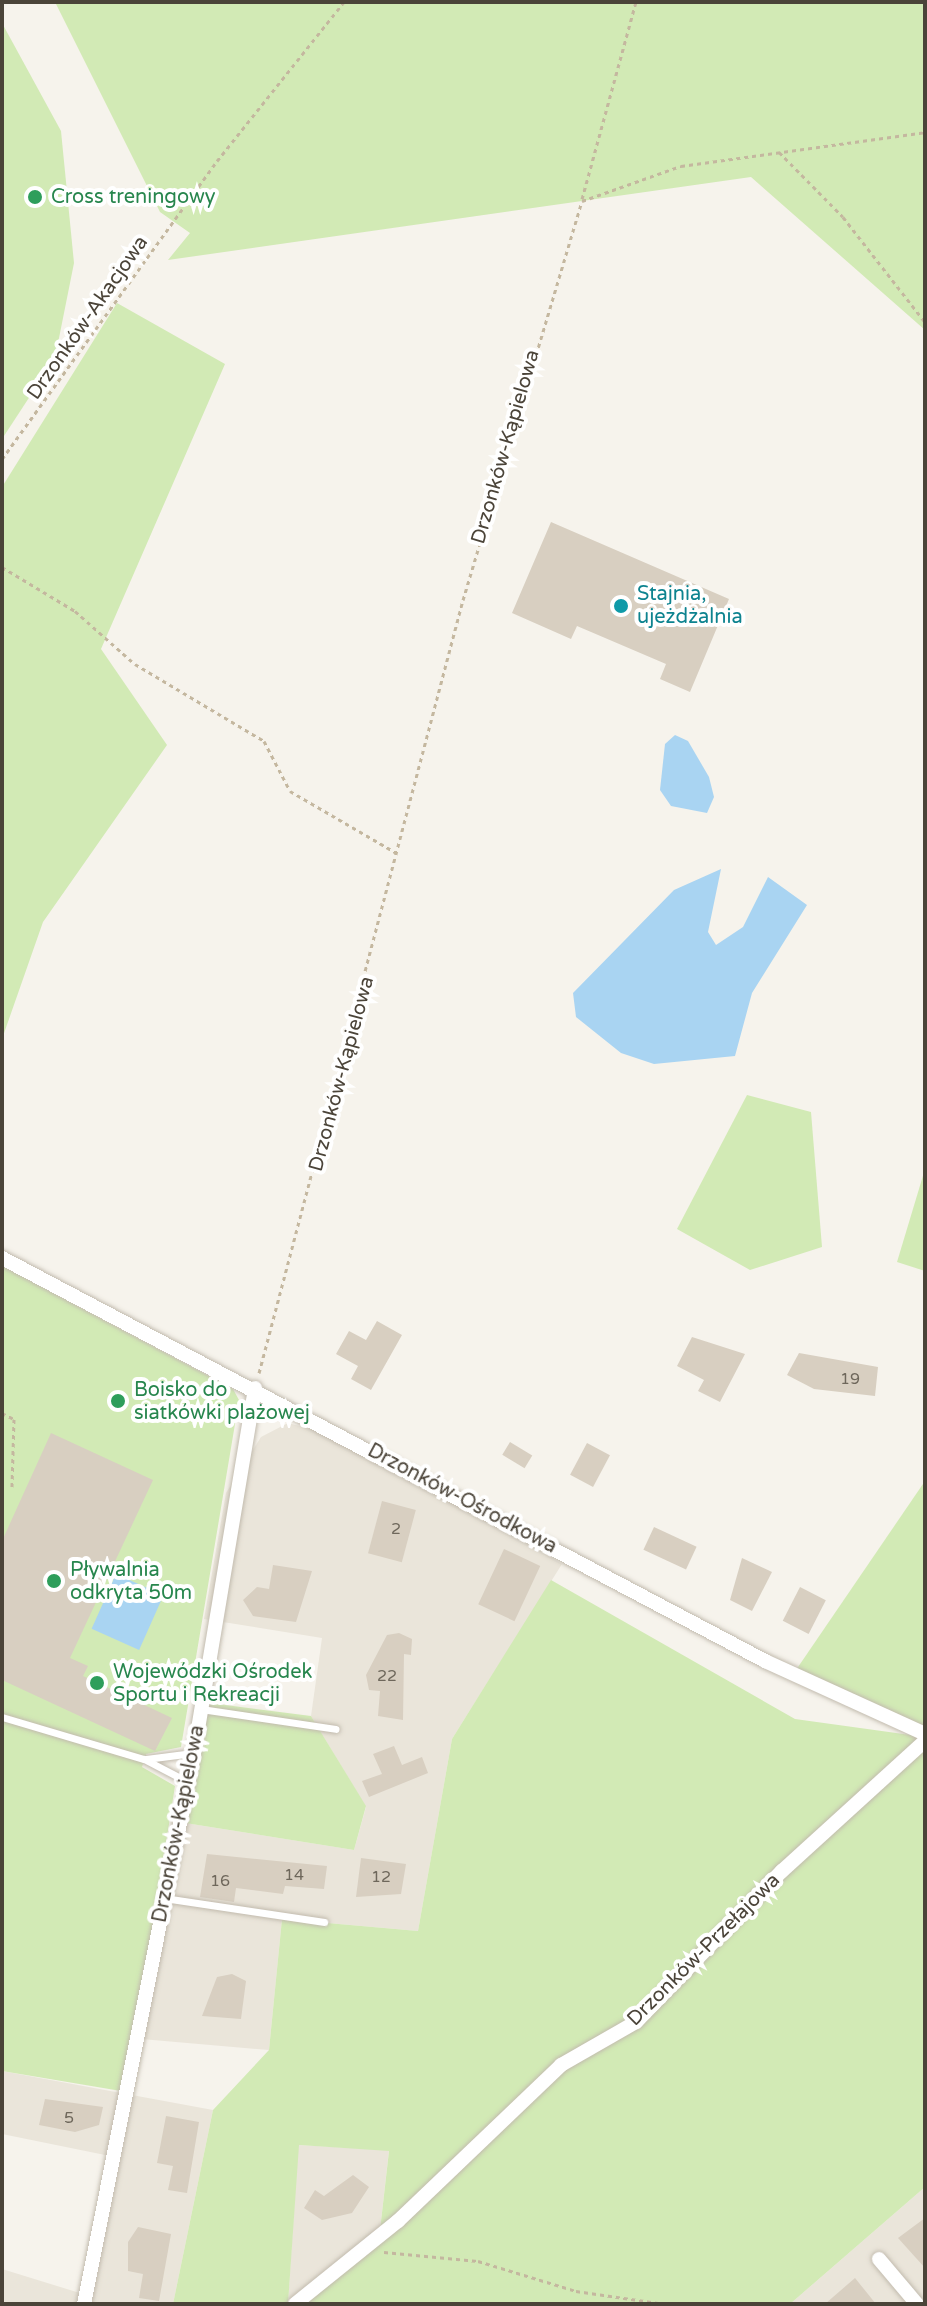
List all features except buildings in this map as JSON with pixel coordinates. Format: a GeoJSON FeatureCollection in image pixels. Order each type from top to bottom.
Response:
{"type":"FeatureCollection","features":[{"type":"Feature","properties":{"kind":"street","name":"Drzonków-Ośrodkowa"},"geometry":{"type":"LineString","coordinates":[[2,1258],[255,1388],[765,1661],[925,1734]]}},
{"type":"Feature","properties":{"kind":"street","name":"Drzonków-Kąpielowa"},"geometry":{"type":"LineString","coordinates":[[84,2304],[194,1753],[255,1388]]}},
{"type":"Feature","properties":{"kind":"street","name":"Drzonków-Przełajowa"},"geometry":{"type":"LineString","coordinates":[[295,2304],[364,2251],[561,2065],[636,2022],[782,1871],[925,1741]]}},
{"type":"Feature","properties":{"kind":"street"},"geometry":{"type":"LineString","coordinates":[[879,2259],[917,2304]]}},
{"type":"Feature","properties":{"kind":"lane"},"geometry":{"type":"LineString","coordinates":[[201,1709],[336,1729]]}},
{"type":"Feature","properties":{"kind":"lane"},"geometry":{"type":"LineString","coordinates":[[2,1717],[144,1759],[188,1782]]}},
{"type":"Feature","properties":{"kind":"lane"},"geometry":{"type":"LineString","coordinates":[[144,1759],[194,1753]]}},
{"type":"Feature","properties":{"kind":"lane"},"geometry":{"type":"LineString","coordinates":[[164,1898],[324,1922]]}},
{"type":"Feature","properties":{"kind":"path","name":"Drzonków-Akacjowa"},"geometry":{"type":"LineString","coordinates":[[2,459],[217,161],[344,2]]}},
{"type":"Feature","properties":{"kind":"path","name":"Drzonków-Kąpielowa"},"geometry":{"type":"LineString","coordinates":[[255,1388],[400,855],[463,600],[582,201],[636,2]]}},
{"type":"Feature","properties":{"kind":"path"},"geometry":{"type":"LineString","coordinates":[[582,201],[681,166],[925,132]]}},
{"type":"Feature","properties":{"kind":"path"},"geometry":{"type":"LineString","coordinates":[[779,152],[843,217],[925,322]]}},
{"type":"Feature","properties":{"kind":"path"},"geometry":{"type":"LineString","coordinates":[[2,567],[75,611],[135,664],[264,741],[290,791],[400,855]]}},
{"type":"Feature","properties":{"kind":"path"},"geometry":{"type":"LineString","coordinates":[[2,1413],[14,1419],[12,1487]]}},
{"type":"Feature","properties":{"kind":"path"},"geometry":{"type":"LineString","coordinates":[[364,2251],[478,2261],[576,2291],[665,2304]]}},
{"type":"Feature","properties":{"kind":"shaded area"},"geometry":{"type":"Polygon","coordinates":[[[288,1423],[365,1444],[562,1564],[452,1739],[418,1931],[282,1919],[269,2050],[130,2038],[179,1822],[354,1850],[366,1807],[311,1716],[322,1638],[204,1619],[226,1493],[261,1437],[288,1423]]]}},
{"type":"Feature","properties":{"kind":"shaded area"},"geometry":{"type":"Polygon","coordinates":[[[2,2071],[213,2110],[173,2304],[2,2304],[2,2269],[83,2294],[110,2156],[2,2134],[2,2071]]]}},
{"type":"Feature","properties":{"kind":"shaded area"},"geometry":{"type":"Polygon","coordinates":[[[298,2145],[389,2150],[379,2239],[298,2304],[288,2304],[298,2145]]]}},
{"type":"Feature","properties":{"kind":"shaded area"},"geometry":{"type":"Polygon","coordinates":[[[925,2187],[925,2304],[790,2304],[925,2187]]]}},
{"type":"Feature","properties":{"kind":"green space"},"geometry":{"type":"Polygon","coordinates":[[[55,2],[925,2],[925,330],[751,177],[168,260],[190,233],[160,212],[55,2]]]}},
{"type":"Feature","properties":{"kind":"green space","name":"Cross treningowy"},"geometry":{"type":"Polygon","coordinates":[[[2,23],[61,131],[74,263],[55,358],[2,439],[2,23]]]}},
{"type":"Feature","properties":{"kind":"green space"},"geometry":{"type":"Polygon","coordinates":[[[117,303],[225,364],[101,649],[167,745],[43,922],[2,1039],[2,487],[117,303]]]}},
{"type":"Feature","properties":{"kind":"green space"},"geometry":{"type":"Polygon","coordinates":[[[747,1095],[811,1112],[822,1247],[750,1270],[677,1229],[747,1095]]]}},
{"type":"Feature","properties":{"kind":"green space"},"geometry":{"type":"Polygon","coordinates":[[[925,1169],[925,1271],[897,1262],[925,1169]]]}},
{"type":"Feature","properties":{"kind":"green space","name":"Wojewódzki Ośrodek Sportu i Rekreacji"},"geometry":{"type":"Polygon","coordinates":[[[2,1266],[233,1389],[239,1400],[181,1747],[146,1754],[142,1767],[175,1786],[127,2092],[2,2071],[2,1266]]]}},
{"type":"Feature","properties":{"kind":"green space"},"geometry":{"type":"Polygon","coordinates":[[[925,1481],[925,1731],[796,1670],[925,1481]]]}},
{"type":"Feature","properties":{"kind":"green space"},"geometry":{"type":"Polygon","coordinates":[[[551,1580],[795,1719],[925,1737],[925,2187],[790,2304],[298,2304],[379,2239],[389,2151],[299,2145],[288,2304],[173,2304],[213,2110],[269,2050],[282,1919],[418,1931],[452,1739],[551,1580]]]}},
{"type":"Feature","properties":{"kind":"green space"},"geometry":{"type":"Polygon","coordinates":[[[202,1702],[311,1716],[366,1806],[354,1850],[179,1822],[202,1702]]]}},
{"type":"Feature","properties":{"kind":"water"},"geometry":{"type":"Polygon","coordinates":[[[675,735],[688,741],[709,777],[714,797],[707,813],[671,806],[660,790],[665,744],[675,735]]]}},
{"type":"Feature","properties":{"kind":"water"},"geometry":{"type":"Polygon","coordinates":[[[721,869],[708,932],[716,945],[743,927],[768,877],[807,905],[752,993],[735,1056],[654,1064],[621,1053],[576,1017],[573,993],[674,890],[721,869]]]}},
{"type":"Feature","properties":{"kind":"water"},"geometry":{"type":"Polygon","coordinates":[[[116,1574],[164,1595],[139,1650],[92,1629],[116,1574]]]}},
{"type":"Feature","properties":{"kind":"place","name":"Cross treningowy"},"geometry":{"type":"Point","coordinates":[35,197]}},
{"type":"Feature","properties":{"kind":"place","name":"Stajnia, ujeżdżalnia"},"geometry":{"type":"Point","coordinates":[621,606]}},
{"type":"Feature","properties":{"kind":"place","name":"Boisko do siatkówki plażowej"},"geometry":{"type":"Point","coordinates":[118,1401]}},
{"type":"Feature","properties":{"kind":"place","name":"Pływalnia odkryta 50m"},"geometry":{"type":"Point","coordinates":[54,1581]}},
{"type":"Feature","properties":{"kind":"place","name":"Wojewódzki Ośrodek Sportu i Rekreacji"},"geometry":{"type":"Point","coordinates":[97,1683]}}]}
